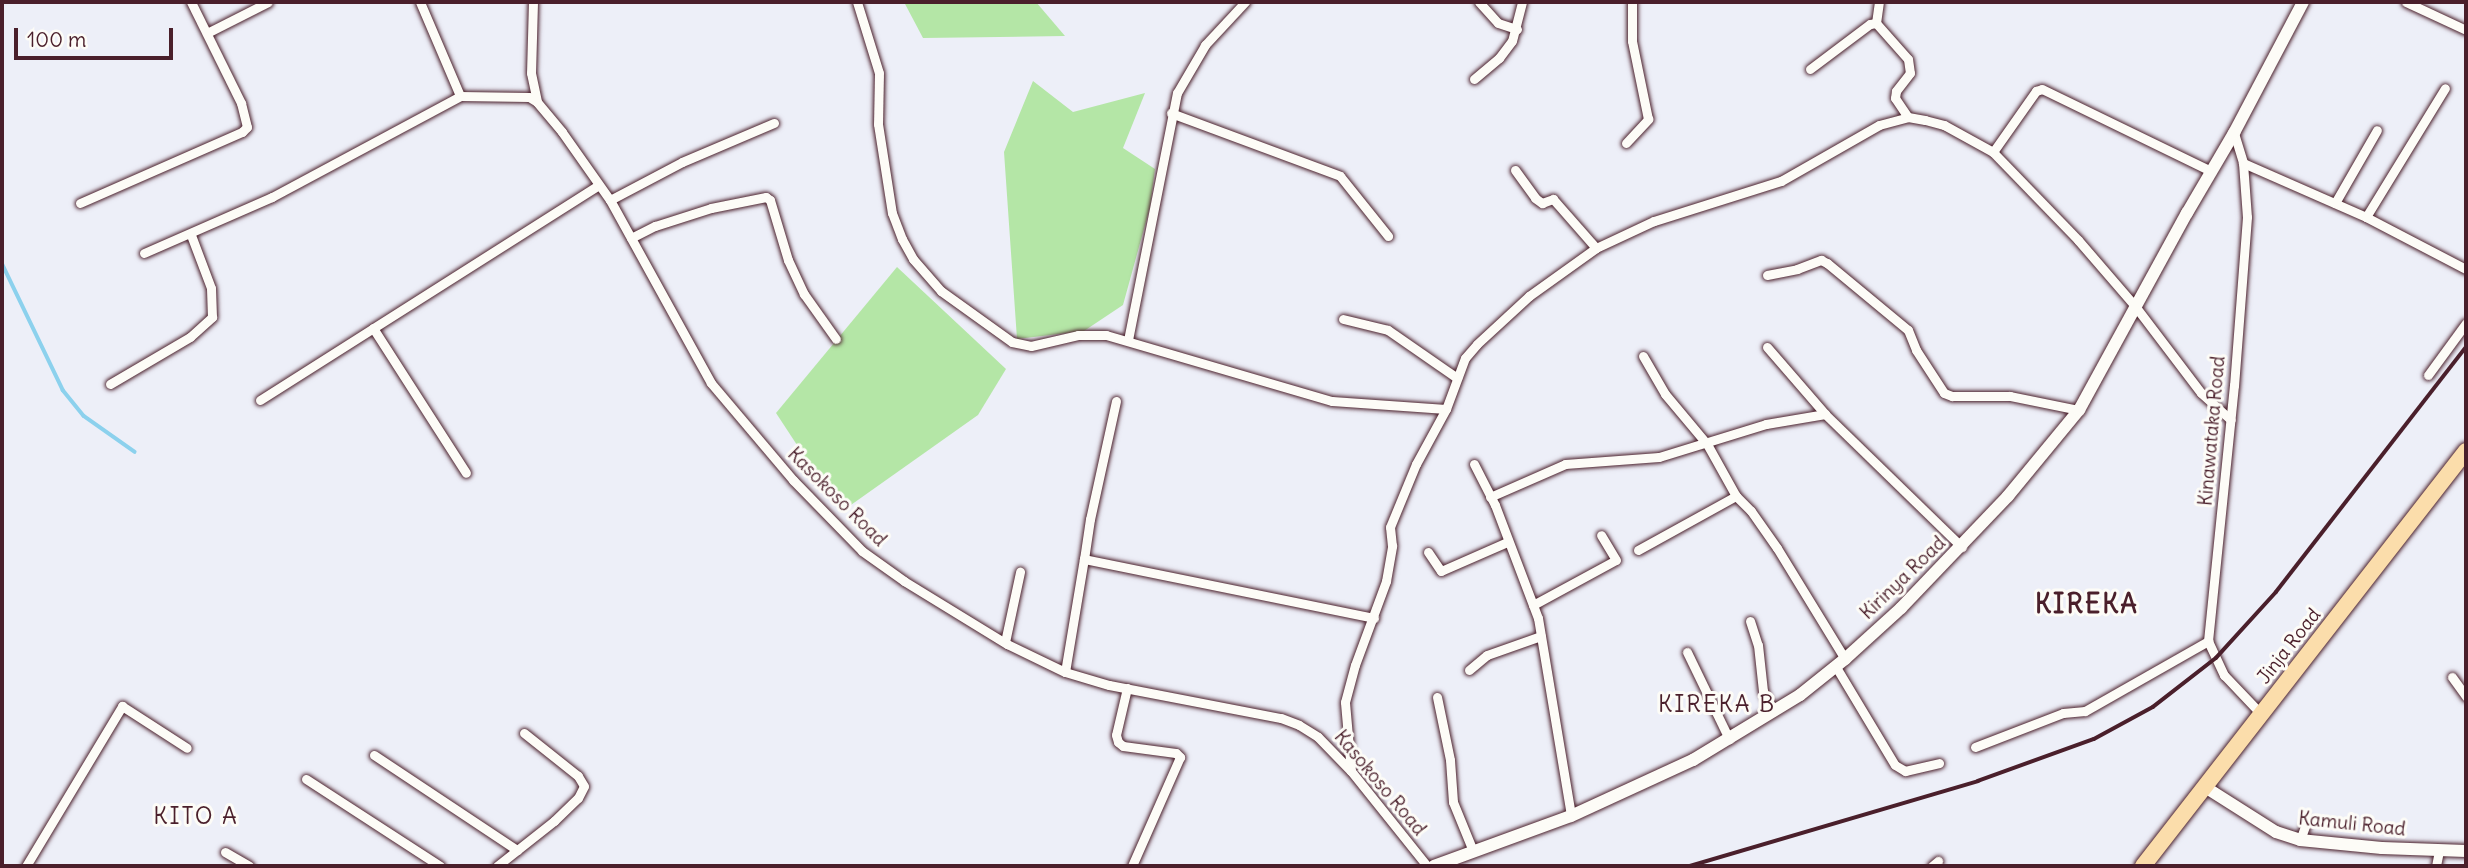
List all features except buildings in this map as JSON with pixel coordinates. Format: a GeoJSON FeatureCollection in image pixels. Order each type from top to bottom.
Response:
{"type":"FeatureCollection","features":[{"type":"Feature","properties":{"kind":"highway","name":"Jinja Road"},"geometry":{"type":"LineString","coordinates":[[2143,866],[2466,451]]}},
{"type":"Feature","properties":{"kind":"main road","name":"Kirinya Road"},"geometry":{"type":"LineString","coordinates":[[1434,866],[1571,816],[1651,781],[1729,739],[1773,712],[1841,663],[1962,547],[2079,410],[2234,133],[2303,2]]}},
{"type":"Feature","properties":{"kind":"main road","name":"Kamuli Road"},"geometry":{"type":"LineString","coordinates":[[2205,787],[2276,832],[2300,840],[2466,851]]}},
{"type":"Feature","properties":{"kind":"street"},"geometry":{"type":"LineString","coordinates":[[80,202],[242,132],[247,127],[241,103],[191,2]]}},
{"type":"Feature","properties":{"kind":"street"},"geometry":{"type":"LineString","coordinates":[[207,33],[268,2]]}},
{"type":"Feature","properties":{"kind":"street"},"geometry":{"type":"LineString","coordinates":[[420,2],[460,96]]}},
{"type":"Feature","properties":{"kind":"street"},"geometry":{"type":"LineString","coordinates":[[533,2],[531,73],[537,102]]}},
{"type":"Feature","properties":{"kind":"street"},"geometry":{"type":"LineString","coordinates":[[857,2],[879,73],[878,124],[892,213],[913,259],[941,291],[1012,342],[1031,346],[1077,335],[1105,335],[1332,401],[1446,409]]}},
{"type":"Feature","properties":{"kind":"street"},"geometry":{"type":"LineString","coordinates":[[1128,340],[1171,113],[1188,70],[1205,45],[1245,2]]}},
{"type":"Feature","properties":{"kind":"street"},"geometry":{"type":"LineString","coordinates":[[1479,2],[1498,23],[1517,29]]}},
{"type":"Feature","properties":{"kind":"street"},"geometry":{"type":"LineString","coordinates":[[1475,79],[1507,49],[1517,29],[1522,2]]}},
{"type":"Feature","properties":{"kind":"street"},"geometry":{"type":"LineString","coordinates":[[1626,143],[1648,120],[1632,40],[1632,2]]}},
{"type":"Feature","properties":{"kind":"street"},"geometry":{"type":"LineString","coordinates":[[1879,2],[1876,23],[1908,59],[1910,73],[1896,91],[1895,98],[1908,117]]}},
{"type":"Feature","properties":{"kind":"street"},"geometry":{"type":"LineString","coordinates":[[2406,2],[2466,30]]}},
{"type":"Feature","properties":{"kind":"street"},"geometry":{"type":"LineString","coordinates":[[1810,69],[1870,24],[1876,23]]}},
{"type":"Feature","properties":{"kind":"street"},"geometry":{"type":"LineString","coordinates":[[2366,217],[2445,88]]}},
{"type":"Feature","properties":{"kind":"street"},"geometry":{"type":"LineString","coordinates":[[1993,152],[2036,91],[2042,89],[2211,171]]}},
{"type":"Feature","properties":{"kind":"street"},"geometry":{"type":"LineString","coordinates":[[144,253],[191,235],[272,197],[460,96],[522,96],[537,102]]}},
{"type":"Feature","properties":{"kind":"street","name":"Kasokoso Road"},"geometry":{"type":"LineString","coordinates":[[537,102],[610,200],[711,383],[793,480],[862,551],[913,587],[1004,642],[1065,672],[1126,688],[1280,718],[1299,725],[1318,737],[1351,771],[1427,866]]}},
{"type":"Feature","properties":{"kind":"street"},"geometry":{"type":"LineString","coordinates":[[1171,113],[1339,176],[1388,236]]}},
{"type":"Feature","properties":{"kind":"street"},"geometry":{"type":"LineString","coordinates":[[1351,771],[1345,702],[1389,565],[1392,546],[1390,527],[1416,464],[1446,409],[1465,358],[1495,326],[1529,296],[1596,248],[1654,222],[1781,181],[1854,137],[1908,117],[1944,125],[1993,152],[2078,240],[2135,306],[2201,393],[2231,420]]}},
{"type":"Feature","properties":{"kind":"street"},"geometry":{"type":"LineString","coordinates":[[610,200],[682,162],[774,122]]}},
{"type":"Feature","properties":{"kind":"street"},"geometry":{"type":"LineString","coordinates":[[2335,203],[2377,130]]}},
{"type":"Feature","properties":{"kind":"street","name":"Kinawataka Road"},"geometry":{"type":"LineString","coordinates":[[2208,640],[2231,420],[2247,217],[2244,163],[2234,133]]}},
{"type":"Feature","properties":{"kind":"street"},"geometry":{"type":"LineString","coordinates":[[2244,163],[2366,217],[2466,269]]}},
{"type":"Feature","properties":{"kind":"street"},"geometry":{"type":"LineString","coordinates":[[1514,170],[1535,198],[1542,203],[1553,199],[1596,248]]}},
{"type":"Feature","properties":{"kind":"street"},"geometry":{"type":"LineString","coordinates":[[260,400],[599,185]]}},
{"type":"Feature","properties":{"kind":"street"},"geometry":{"type":"LineString","coordinates":[[631,238],[655,226],[710,208],[766,197],[770,200],[788,260],[804,294],[836,339]]}},
{"type":"Feature","properties":{"kind":"street"},"geometry":{"type":"LineString","coordinates":[[110,384],[190,337],[212,317],[211,288],[191,235]]}},
{"type":"Feature","properties":{"kind":"street"},"geometry":{"type":"LineString","coordinates":[[1767,275],[1797,269],[1821,260],[1827,262],[1877,300],[1908,330],[1916,350],[1944,393],[2010,396],[2079,410]]}},
{"type":"Feature","properties":{"kind":"street"},"geometry":{"type":"LineString","coordinates":[[1343,319],[1388,330],[1457,378]]}},
{"type":"Feature","properties":{"kind":"street"},"geometry":{"type":"LineString","coordinates":[[2428,375],[2466,323]]}},
{"type":"Feature","properties":{"kind":"street"},"geometry":{"type":"LineString","coordinates":[[373,328],[466,473]]}},
{"type":"Feature","properties":{"kind":"street"},"geometry":{"type":"LineString","coordinates":[[1767,348],[1825,414],[1962,547]]}},
{"type":"Feature","properties":{"kind":"street"},"geometry":{"type":"LineString","coordinates":[[1643,356],[1665,394],[1707,444],[1736,496],[1751,511],[1777,548],[1895,765],[1905,771],[1915,771],[1939,763]]}},
{"type":"Feature","properties":{"kind":"street"},"geometry":{"type":"LineString","coordinates":[[1065,672],[1090,519],[1116,401]]}},
{"type":"Feature","properties":{"kind":"street"},"geometry":{"type":"LineString","coordinates":[[1490,497],[1565,464],[1659,457],[1766,424],[1825,414]]}},
{"type":"Feature","properties":{"kind":"street"},"geometry":{"type":"LineString","coordinates":[[1475,464],[1533,605],[1541,636],[1571,816]]}},
{"type":"Feature","properties":{"kind":"street"},"geometry":{"type":"LineString","coordinates":[[1638,550],[1736,496]]}},
{"type":"Feature","properties":{"kind":"street"},"geometry":{"type":"LineString","coordinates":[[1533,605],[1616,560],[1601,536]]}},
{"type":"Feature","properties":{"kind":"street"},"geometry":{"type":"LineString","coordinates":[[1428,552],[1441,571],[1507,542]]}},
{"type":"Feature","properties":{"kind":"street"},"geometry":{"type":"LineString","coordinates":[[1084,559],[1374,618]]}},
{"type":"Feature","properties":{"kind":"street"},"geometry":{"type":"LineString","coordinates":[[1004,642],[1020,572]]}},
{"type":"Feature","properties":{"kind":"street"},"geometry":{"type":"LineString","coordinates":[[1750,621],[1758,645],[1763,691],[1773,712]]}},
{"type":"Feature","properties":{"kind":"street"},"geometry":{"type":"LineString","coordinates":[[1469,670],[1487,654],[1541,636]]}},
{"type":"Feature","properties":{"kind":"street"},"geometry":{"type":"LineString","coordinates":[[1975,747],[2063,713],[2085,711],[2208,640],[2224,675],[2261,715]]}},
{"type":"Feature","properties":{"kind":"street"},"geometry":{"type":"LineString","coordinates":[[1687,652],[1729,739]]}},
{"type":"Feature","properties":{"kind":"street"},"geometry":{"type":"LineString","coordinates":[[2452,677],[2466,696]]}},
{"type":"Feature","properties":{"kind":"street"},"geometry":{"type":"LineString","coordinates":[[1126,688],[1116,735],[1118,742],[1123,746],[1177,753],[1180,757],[1132,866]]}},
{"type":"Feature","properties":{"kind":"street"},"geometry":{"type":"LineString","coordinates":[[1437,697],[1450,760],[1453,802],[1473,851]]}},
{"type":"Feature","properties":{"kind":"street"},"geometry":{"type":"LineString","coordinates":[[26,866],[122,706],[187,748]]}},
{"type":"Feature","properties":{"kind":"street"},"geometry":{"type":"LineString","coordinates":[[496,866],[554,821],[578,798],[584,786],[578,776],[524,733]]}},
{"type":"Feature","properties":{"kind":"street"},"geometry":{"type":"LineString","coordinates":[[374,755],[517,850]]}},
{"type":"Feature","properties":{"kind":"street"},"geometry":{"type":"LineString","coordinates":[[306,779],[440,866]]}},
{"type":"Feature","properties":{"kind":"street"},"geometry":{"type":"LineString","coordinates":[[2300,840],[2307,821]]}},
{"type":"Feature","properties":{"kind":"street"},"geometry":{"type":"LineString","coordinates":[[2436,866],[2439,851]]}},
{"type":"Feature","properties":{"kind":"street"},"geometry":{"type":"LineString","coordinates":[[225,852],[249,866]]}},
{"type":"Feature","properties":{"kind":"green space"},"geometry":{"type":"Polygon","coordinates":[[[904,2],[1036,2],[1065,36],[923,38],[904,2]]]}},
{"type":"Feature","properties":{"kind":"green space"},"geometry":{"type":"Polygon","coordinates":[[[1033,81],[1073,112],[1145,93],[1123,148],[1155,169],[1150,207],[1123,305],[1084,331],[1017,339],[1004,152],[1033,81]]]}},
{"type":"Feature","properties":{"kind":"green space"},"geometry":{"type":"Polygon","coordinates":[[[897,267],[1006,369],[978,415],[841,512],[776,413],[897,267]]]}},
{"type":"Feature","properties":{"kind":"waterway"},"geometry":{"type":"LineString","coordinates":[[2,263],[63,390],[84,416],[135,452]]}},
{"type":"Feature","properties":{"kind":"railway"},"geometry":{"type":"LineString","coordinates":[[1690,866],[1978,781],[2094,739],[2153,707],[2216,658],[2276,592],[2466,347]]}},
{"type":"Feature","properties":{"kind":"district","name":"KIREKA"},"geometry":{"type":"Point","coordinates":[2087,604]}},
{"type":"Feature","properties":{"kind":"district","name":"KIREKA B"},"geometry":{"type":"Point","coordinates":[1717,704]}},
{"type":"Feature","properties":{"kind":"district","name":"KITO A"},"geometry":{"type":"Point","coordinates":[196,816]}}]}
